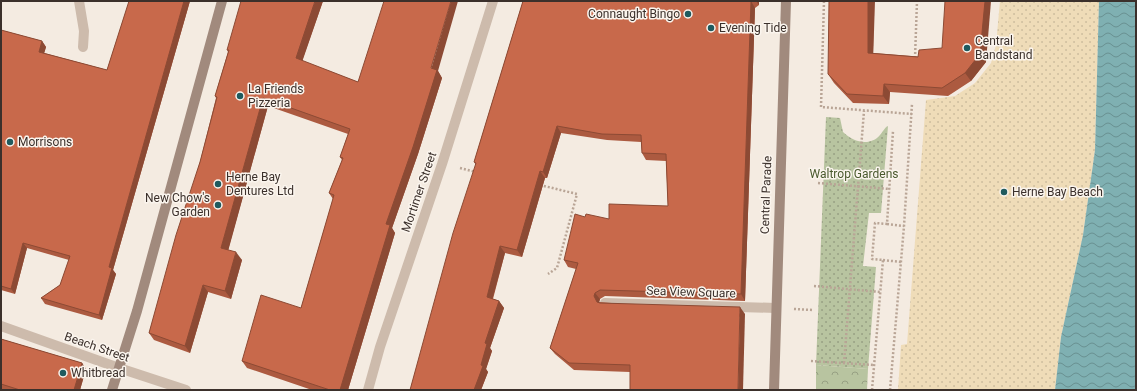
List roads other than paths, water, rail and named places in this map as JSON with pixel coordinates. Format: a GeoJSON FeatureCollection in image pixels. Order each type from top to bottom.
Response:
{"type":"FeatureCollection","features":[{"type":"Feature","properties":{"kind":"main road"},"geometry":{"type":"LineString","coordinates":[[112,390],[137,311],[222,1]]}},
{"type":"Feature","properties":{"kind":"main road","name":"Central Parade"},"geometry":{"type":"LineString","coordinates":[[774,390],[786,1]]}},
{"type":"Feature","properties":{"kind":"street"},"geometry":{"type":"LineString","coordinates":[[79,1],[84,31],[83,47]]}},
{"type":"Feature","properties":{"kind":"street","name":"Mortimer Street"},"geometry":{"type":"LineString","coordinates":[[368,390],[380,347],[442,164],[492,1]]}},
{"type":"Feature","properties":{"kind":"street","name":"Sea View Square"},"geometry":{"type":"LineString","coordinates":[[605,303],[776,308]]}},
{"type":"Feature","properties":{"kind":"street","name":"Beach Street"},"geometry":{"type":"LineString","coordinates":[[1,326],[186,390]]}},
{"type":"Feature","properties":{"kind":"water"},"geometry":{"type":"Polygon","coordinates":[[[1099,1],[1136,1],[1136,390],[1055,390],[1061,337],[1083,235],[1095,150],[1099,1]]]}},
{"type":"Feature","properties":{"kind":"place","name":"Connaught Bingo"},"geometry":{"type":"Point","coordinates":[688,14]}},
{"type":"Feature","properties":{"kind":"place","name":"Evening Tide"},"geometry":{"type":"Point","coordinates":[711,28]}},
{"type":"Feature","properties":{"kind":"place","name":"Central Bandstand"},"geometry":{"type":"Point","coordinates":[967,48]}},
{"type":"Feature","properties":{"kind":"place","name":"La Friends Pizzeria"},"geometry":{"type":"Point","coordinates":[240,96]}},
{"type":"Feature","properties":{"kind":"place","name":"Morrisons"},"geometry":{"type":"Point","coordinates":[10,142]}},
{"type":"Feature","properties":{"kind":"place","name":"Herne Bay Dentures Ltd"},"geometry":{"type":"Point","coordinates":[218,184]}},
{"type":"Feature","properties":{"kind":"place","name":"Herne Bay Beach"},"geometry":{"type":"Point","coordinates":[1004,192]}},
{"type":"Feature","properties":{"kind":"place","name":"New Chow's Garden"},"geometry":{"type":"Point","coordinates":[218,205]}},
{"type":"Feature","properties":{"kind":"place","name":"Whitbread"},"geometry":{"type":"Point","coordinates":[63,373]}},
{"type":"Feature","properties":{"kind":"park label","name":"Waltrop Gardens"},"geometry":{"type":"Point","coordinates":[854,174]}}]}
